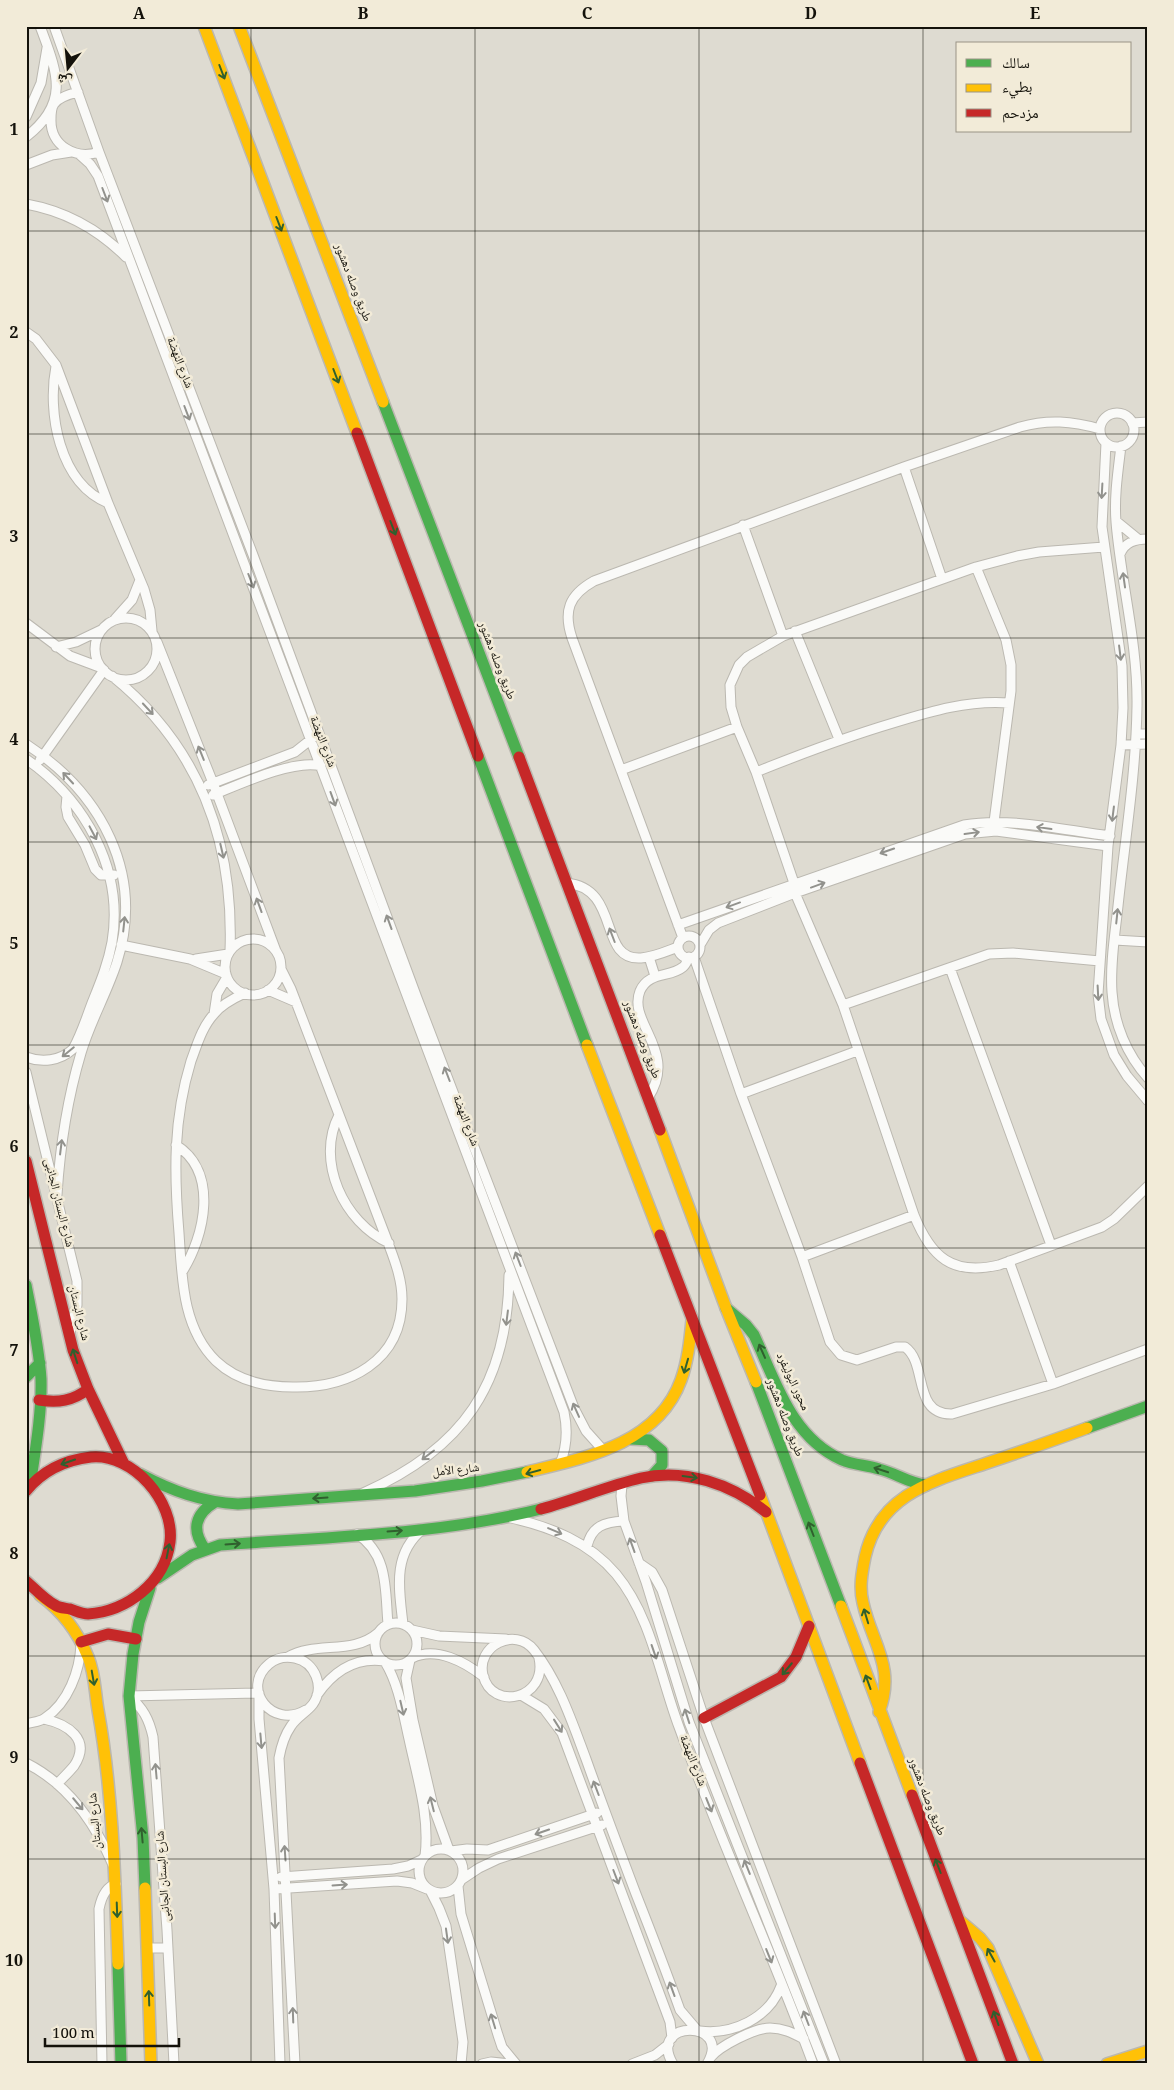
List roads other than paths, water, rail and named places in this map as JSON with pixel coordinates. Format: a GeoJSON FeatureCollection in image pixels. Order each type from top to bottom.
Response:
{"type":"FeatureCollection","features":[{"type":"Feature","properties":{"kind":"main road"},"geometry":{"type":"LineString","coordinates":[[204,26],[973,2064]]}},
{"type":"Feature","properties":{"kind":"main road","name":"طريق وصله دهشور"},"geometry":{"type":"LineString","coordinates":[[240,26],[648,1098],[726,1308],[758,1387],[1013,2064]]}},
{"type":"Feature","properties":{"kind":"main road","name":"شارع البستان"},"geometry":{"type":"LineString","coordinates":[[26,1161],[69,1335],[88,1389],[124,1464]]}},
{"type":"Feature","properties":{"kind":"main road"},"geometry":{"type":"LineString","coordinates":[[26,1285],[40,1363],[36,1446],[28,1488]]}},
{"type":"Feature","properties":{"kind":"main road","name":"محور البوليفرد"},"geometry":{"type":"LineString","coordinates":[[726,1308],[746,1325],[754,1335],[787,1409],[799,1427],[814,1442],[841,1460],[883,1470],[911,1484],[926,1485]]}},
{"type":"Feature","properties":{"kind":"main road","name":"شارع الأمل"},"geometry":{"type":"LineString","coordinates":[[140,1474],[176,1492],[215,1502],[235,1503],[354,1496],[485,1482],[560,1464],[631,1439],[658,1418],[674,1396],[683,1378],[689,1358],[692,1318]]}},
{"type":"Feature","properties":{"kind":"main road"},"geometry":{"type":"LineString","coordinates":[[26,1377],[40,1363]]}},
{"type":"Feature","properties":{"kind":"main road"},"geometry":{"type":"LineString","coordinates":[[39,1400],[53,1402],[69,1401],[88,1389]]}},
{"type":"Feature","properties":{"kind":"main road"},"geometry":{"type":"LineString","coordinates":[[879,1712],[886,1697],[888,1681],[886,1670],[864,1612],[862,1597],[864,1566],[872,1536],[889,1510],[901,1500],[926,1485],[1148,1406]]}},
{"type":"Feature","properties":{"kind":"main road"},"geometry":{"type":"LineString","coordinates":[[631,1439],[646,1438],[662,1451],[662,1466],[652,1476]]}},
{"type":"Feature","properties":{"kind":"main road"},"geometry":{"type":"LineString","coordinates":[[28,1488],[49,1468],[73,1459],[99,1457],[124,1464],[140,1474],[153,1488],[163,1504],[169,1523],[170,1542],[166,1560],[158,1578]]}},
{"type":"Feature","properties":{"kind":"main road"},"geometry":{"type":"LineString","coordinates":[[26,1581],[40,1595],[66,1610],[81,1614],[112,1612],[139,1598],[158,1578],[179,1562],[205,1549],[220,1545],[423,1529],[509,1517],[652,1476],[680,1475],[710,1480],[740,1493],[766,1512]]}},
{"type":"Feature","properties":{"kind":"main road"},"geometry":{"type":"LineString","coordinates":[[205,1549],[196,1536],[197,1519],[206,1506],[215,1502]]}},
{"type":"Feature","properties":{"kind":"main road"},"geometry":{"type":"LineString","coordinates":[[150,1588],[136,1639],[129,1696],[143,1838],[151,2064]]}},
{"type":"Feature","properties":{"kind":"main road","name":"شارع البستان"},"geometry":{"type":"LineString","coordinates":[[40,1595],[63,1615],[81,1642],[92,1676],[102,1732],[116,1884],[121,2064]]}},
{"type":"Feature","properties":{"kind":"main road"},"geometry":{"type":"LineString","coordinates":[[704,1718],[774,1682],[784,1674],[792,1664],[809,1626]]}},
{"type":"Feature","properties":{"kind":"main road"},"geometry":{"type":"LineString","coordinates":[[81,1642],[108,1634],[136,1639]]}},
{"type":"Feature","properties":{"kind":"main road"},"geometry":{"type":"LineString","coordinates":[[958,1918],[988,1948],[1038,2064]]}},
{"type":"Feature","properties":{"kind":"main road"},"geometry":{"type":"LineString","coordinates":[[1107,2064],[1148,2051]]}},
{"type":"Feature","properties":{"kind":"street"},"geometry":{"type":"LineString","coordinates":[[40,26],[54,68],[56,80],[54,104]]}},
{"type":"Feature","properties":{"kind":"street","name":"شارع النهضة"},"geometry":{"type":"LineString","coordinates":[[54,26],[99,152],[320,735],[493,1207],[509,1269],[564,1412],[567,1433],[564,1454],[560,1464]]}},
{"type":"Feature","properties":{"kind":"street"},"geometry":{"type":"LineString","coordinates":[[26,117],[41,83],[47,46]]}},
{"type":"Feature","properties":{"kind":"street"},"geometry":{"type":"LineString","coordinates":[[26,137],[42,122],[54,104],[62,98],[78,92]]}},
{"type":"Feature","properties":{"kind":"street","name":"شارع النهضة"},"geometry":{"type":"LineString","coordinates":[[54,104],[51,114],[52,130],[59,143],[90,164],[98,176],[311,739],[408,1002],[574,1408],[586,1431],[603,1450]]}},
{"type":"Feature","properties":{"kind":"street"},"geometry":{"type":"LineString","coordinates":[[26,165],[52,155],[99,152]]}},
{"type":"Feature","properties":{"kind":"street"},"geometry":{"type":"LineString","coordinates":[[26,204],[59,212],[78,221],[114,245],[129,259],[139,256]]}},
{"type":"Feature","properties":{"kind":"street"},"geometry":{"type":"LineString","coordinates":[[26,332],[36,339],[56,365],[108,503],[140,580],[147,600],[152,631],[217,793],[281,969],[296,1002],[399,1276],[402,1299],[399,1322],[384,1352],[368,1368],[348,1379],[323,1385],[288,1387],[264,1384],[243,1379],[223,1367],[207,1351],[193,1324],[187,1307],[182,1272],[177,1206],[176,1145],[178,1118],[187,1075],[202,1033],[214,1014],[231,1000],[245,994],[257,994],[268,990],[277,981],[281,969]]}},
{"type":"Feature","properties":{"kind":"street"},"geometry":{"type":"LineString","coordinates":[[56,365],[53,389],[54,412],[58,435],[66,458],[84,488],[108,503]]}},
{"type":"Feature","properties":{"kind":"street"},"geometry":{"type":"LineString","coordinates":[[1116,414],[1126,416],[1132,423],[1132,437],[1130,441],[1122,446],[1113,447],[1106,443],[1100,434],[1103,420],[1116,414]]}},
{"type":"Feature","properties":{"kind":"street"},"geometry":{"type":"LineString","coordinates":[[683,938],[567,625],[568,611],[573,598],[582,588],[594,581],[904,466],[1039,423],[1068,421],[1100,429]]}},
{"type":"Feature","properties":{"kind":"street"},"geometry":{"type":"LineString","coordinates":[[1132,423],[1148,422]]}},
{"type":"Feature","properties":{"kind":"street"},"geometry":{"type":"LineString","coordinates":[[1106,443],[1102,506],[1104,547],[1122,666],[1123,708],[1121,745],[1108,846],[1098,994],[1104,1031],[1120,1066],[1134,1086],[1148,1101]]}},
{"type":"Feature","properties":{"kind":"street"},"geometry":{"type":"LineString","coordinates":[[1122,446],[1117,485],[1116,522],[1135,663],[1137,706],[1136,745],[1112,980],[1115,1014],[1126,1046],[1148,1078]]}},
{"type":"Feature","properties":{"kind":"street"},"geometry":{"type":"LineString","coordinates":[[904,466],[942,579]]}},
{"type":"Feature","properties":{"kind":"street"},"geometry":{"type":"LineString","coordinates":[[1116,522],[1138,539]]}},
{"type":"Feature","properties":{"kind":"street"},"geometry":{"type":"LineString","coordinates":[[743,525],[782,636]]}},
{"type":"Feature","properties":{"kind":"street"},"geometry":{"type":"LineString","coordinates":[[1120,554],[1128,543],[1138,539],[1148,539]]}},
{"type":"Feature","properties":{"kind":"street"},"geometry":{"type":"LineString","coordinates":[[1104,547],[1016,556],[976,567],[782,636],[747,657],[734,674],[729,696],[737,727],[756,772],[795,888],[843,1006],[914,1215],[931,1249],[946,1261],[962,1268],[981,1269],[1009,1261],[1102,1227],[1120,1214],[1148,1186]]}},
{"type":"Feature","properties":{"kind":"street"},"geometry":{"type":"LineString","coordinates":[[243,558],[253,555]]}},
{"type":"Feature","properties":{"kind":"street"},"geometry":{"type":"LineString","coordinates":[[976,567],[1006,640],[1012,678],[994,822]]}},
{"type":"Feature","properties":{"kind":"street"},"geometry":{"type":"LineString","coordinates":[[56,646],[76,642],[101,630],[132,600],[140,580]]}},
{"type":"Feature","properties":{"kind":"street"},"geometry":{"type":"LineString","coordinates":[[112,621],[134,618],[144,623],[152,631]]}},
{"type":"Feature","properties":{"kind":"street"},"geometry":{"type":"LineString","coordinates":[[26,623],[78,660],[129,680],[145,674],[156,660],[157,642]]}},
{"type":"Feature","properties":{"kind":"street"},"geometry":{"type":"LineString","coordinates":[[101,630],[95,649],[106,671],[137,697],[159,720],[178,746],[206,798],[220,840],[230,907],[229,953],[225,964],[226,976],[217,994],[214,1014]]}},
{"type":"Feature","properties":{"kind":"street"},"geometry":{"type":"LineString","coordinates":[[795,631],[839,739]]}},
{"type":"Feature","properties":{"kind":"street"},"geometry":{"type":"LineString","coordinates":[[36,766],[106,671]]}},
{"type":"Feature","properties":{"kind":"street"},"geometry":{"type":"LineString","coordinates":[[756,772],[839,739],[955,705],[982,702],[1009,703]]}},
{"type":"Feature","properties":{"kind":"street"},"geometry":{"type":"LineString","coordinates":[[621,770],[737,727]]}},
{"type":"Feature","properties":{"kind":"street"},"geometry":{"type":"LineString","coordinates":[[1136,734],[1148,734]]}},
{"type":"Feature","properties":{"kind":"street"},"geometry":{"type":"LineString","coordinates":[[201,788],[295,752],[311,739],[320,735]]}},
{"type":"Feature","properties":{"kind":"street"},"geometry":{"type":"LineString","coordinates":[[26,744],[43,755],[69,778],[91,805],[114,846],[122,874],[126,911],[121,945],[112,976],[89,1029],[77,1066],[62,1136],[57,1195]]}},
{"type":"Feature","properties":{"kind":"street"},"geometry":{"type":"LineString","coordinates":[[1121,745],[1148,744]]}},
{"type":"Feature","properties":{"kind":"street"},"geometry":{"type":"LineString","coordinates":[[26,759],[36,766],[67,796],[94,833],[104,855],[110,876],[114,916],[111,949],[103,975],[76,1043],[68,1054],[52,1060],[42,1061],[26,1058]]}},
{"type":"Feature","properties":{"kind":"street"},"geometry":{"type":"LineString","coordinates":[[206,798],[294,766],[310,764],[321,766]]}},
{"type":"Feature","properties":{"kind":"street"},"geometry":{"type":"LineString","coordinates":[[67,796],[66,807],[68,817],[85,844],[95,869],[101,875],[122,874]]}},
{"type":"Feature","properties":{"kind":"street"},"geometry":{"type":"LineString","coordinates":[[648,1098],[656,1084],[659,1066],[638,1001],[640,992],[645,984],[655,976],[682,968],[691,957],[699,952],[700,945],[708,930],[718,923],[795,888],[949,829],[979,822],[994,822],[1110,836]]}},
{"type":"Feature","properties":{"kind":"street"},"geometry":{"type":"LineString","coordinates":[[678,925],[965,834],[996,831],[1108,846]]}},
{"type":"Feature","properties":{"kind":"street"},"geometry":{"type":"LineString","coordinates":[[566,883],[583,887],[596,897],[601,905],[615,943],[619,949],[632,957],[649,957],[678,947],[683,938]]}},
{"type":"Feature","properties":{"kind":"street"},"geometry":{"type":"LineString","coordinates":[[683,938],[693,937],[700,945]]}},
{"type":"Feature","properties":{"kind":"street"},"geometry":{"type":"LineString","coordinates":[[190,959],[229,953],[241,942],[256,939],[264,941],[276,951]]}},
{"type":"Feature","properties":{"kind":"street"},"geometry":{"type":"LineString","coordinates":[[1115,940],[1148,942]]}},
{"type":"Feature","properties":{"kind":"street"},"geometry":{"type":"LineString","coordinates":[[121,945],[190,959],[226,976],[234,987],[245,994]]}},
{"type":"Feature","properties":{"kind":"street"},"geometry":{"type":"LineString","coordinates":[[678,947],[682,954],[691,957]]}},
{"type":"Feature","properties":{"kind":"street"},"geometry":{"type":"LineString","coordinates":[[843,1006],[982,956],[1005,953],[1100,961]]}},
{"type":"Feature","properties":{"kind":"street"},"geometry":{"type":"LineString","coordinates":[[649,957],[655,976]]}},
{"type":"Feature","properties":{"kind":"street"},"geometry":{"type":"LineString","coordinates":[[691,957],[834,1349],[841,1355],[857,1360],[896,1347],[905,1347],[912,1354],[930,1406],[940,1413],[952,1414],[1053,1384],[1148,1349]]}},
{"type":"Feature","properties":{"kind":"street"},"geometry":{"type":"LineString","coordinates":[[950,968],[1051,1246]]}},
{"type":"Feature","properties":{"kind":"street"},"geometry":{"type":"LineString","coordinates":[[268,990],[296,1002]]}},
{"type":"Feature","properties":{"kind":"street"},"geometry":{"type":"LineString","coordinates":[[741,1094],[858,1051]]}},
{"type":"Feature","properties":{"kind":"street","name":"شارع البستان الجانبى"},"geometry":{"type":"LineString","coordinates":[[26,1072],[77,1281],[77,1305],[69,1335]]}},
{"type":"Feature","properties":{"kind":"street"},"geometry":{"type":"LineString","coordinates":[[339,1115],[333,1128],[330,1143],[332,1166],[341,1194],[347,1207],[360,1225],[388,1243]]}},
{"type":"Feature","properties":{"kind":"street"},"geometry":{"type":"LineString","coordinates":[[176,1145],[184,1150],[196,1164],[203,1195],[201,1228],[194,1251],[182,1272]]}},
{"type":"Feature","properties":{"kind":"street"},"geometry":{"type":"LineString","coordinates":[[802,1257],[914,1215]]}},
{"type":"Feature","properties":{"kind":"street"},"geometry":{"type":"LineString","coordinates":[[1009,1261],[1053,1384]]}},
{"type":"Feature","properties":{"kind":"street"},"geometry":{"type":"LineString","coordinates":[[354,1496],[389,1480],[422,1459],[451,1436],[473,1410],[490,1379],[502,1346],[508,1308],[509,1269]]}},
{"type":"Feature","properties":{"kind":"street"},"geometry":{"type":"LineString","coordinates":[[26,1332],[37,1338]]}},
{"type":"Feature","properties":{"kind":"street","name":"شارع النهضة"},"geometry":{"type":"LineString","coordinates":[[622,1485],[621,1496],[624,1521],[689,1722],[824,2064]]}},
{"type":"Feature","properties":{"kind":"street","name":"شارع النهضة"},"geometry":{"type":"LineString","coordinates":[[509,1517],[548,1528],[586,1546],[616,1574],[638,1609],[647,1630],[678,1726],[804,2039],[812,2064]]}},
{"type":"Feature","properties":{"kind":"street"},"geometry":{"type":"LineString","coordinates":[[586,1546],[594,1530],[602,1524],[624,1521]]}},
{"type":"Feature","properties":{"kind":"street"},"geometry":{"type":"LineString","coordinates":[[403,1624],[398,1578],[400,1564],[409,1544],[423,1529]]}},
{"type":"Feature","properties":{"kind":"street"},"geometry":{"type":"LineString","coordinates":[[356,1534],[372,1547],[382,1565],[388,1624]]}},
{"type":"Feature","properties":{"kind":"street"},"geometry":{"type":"LineString","coordinates":[[639,1563],[652,1572],[662,1590],[704,1718],[836,2064]]}},
{"type":"Feature","properties":{"kind":"street"},"geometry":{"type":"LineString","coordinates":[[280,2064],[274,1889],[258,1712],[258,1684],[265,1668],[271,1662],[304,1650],[361,1644],[388,1624],[403,1624],[412,1630],[439,1636],[509,1639],[527,1644],[539,1658],[566,1707],[680,2010],[698,2031],[709,2040],[711,2046],[708,2062]]}},
{"type":"Feature","properties":{"kind":"street"},"geometry":{"type":"LineString","coordinates":[[412,1630],[417,1644],[406,1678],[413,1720],[432,1806],[450,1851],[456,1854],[462,1864],[460,1883],[461,1914],[502,2047],[516,2064]]}},
{"type":"Feature","properties":{"kind":"street"},"geometry":{"type":"LineString","coordinates":[[378,1633],[375,1645],[379,1657],[384,1662],[396,1687],[424,1808],[426,1829],[423,1858],[419,1872],[423,1884],[429,1890],[439,1908],[446,1926],[463,2042],[460,2064]]}},
{"type":"Feature","properties":{"kind":"street"},"geometry":{"type":"LineString","coordinates":[[509,1639],[501,1641],[487,1652],[482,1668],[484,1677],[488,1685],[503,1696],[521,1696],[544,1710],[562,1733],[670,2022],[668,2051],[673,2064]]}},
{"type":"Feature","properties":{"kind":"street"},"geometry":{"type":"LineString","coordinates":[[26,1724],[44,1719],[64,1698],[74,1680],[81,1642]]}},
{"type":"Feature","properties":{"kind":"street"},"geometry":{"type":"LineString","coordinates":[[295,2064],[287,1877],[279,1758],[288,1731],[313,1704],[326,1682],[337,1672],[350,1665],[367,1660],[398,1665],[423,1654],[445,1656],[465,1664],[484,1677]]}},
{"type":"Feature","properties":{"kind":"street"},"geometry":{"type":"LineString","coordinates":[[288,1657],[297,1658],[312,1669],[316,1677],[317,1695]]}},
{"type":"Feature","properties":{"kind":"street"},"geometry":{"type":"LineString","coordinates":[[521,1696],[536,1684],[540,1676],[539,1658]]}},
{"type":"Feature","properties":{"kind":"street"},"geometry":{"type":"LineString","coordinates":[[129,1696],[259,1693]]}},
{"type":"Feature","properties":{"kind":"street"},"geometry":{"type":"LineString","coordinates":[[259,1693],[262,1701],[274,1713],[290,1716],[306,1710]]}},
{"type":"Feature","properties":{"kind":"street","name":"شارع البستان الجانبى"},"geometry":{"type":"LineString","coordinates":[[129,1696],[147,1715],[153,1737],[174,2064]]}},
{"type":"Feature","properties":{"kind":"street"},"geometry":{"type":"LineString","coordinates":[[44,1719],[66,1726],[77,1737],[79,1744],[80,1751],[74,1765],[57,1784]]}},
{"type":"Feature","properties":{"kind":"street"},"geometry":{"type":"LineString","coordinates":[[26,1763],[57,1784],[84,1812],[115,1871]]}},
{"type":"Feature","properties":{"kind":"street"},"geometry":{"type":"LineString","coordinates":[[700,1780],[710,1776]]}},
{"type":"Feature","properties":{"kind":"street"},"geometry":{"type":"LineString","coordinates":[[273,1878],[393,1869],[408,1866],[436,1849],[450,1851],[467,1849],[488,1850],[605,1811]]}},
{"type":"Feature","properties":{"kind":"street"},"geometry":{"type":"LineString","coordinates":[[274,1889],[397,1881],[412,1883],[436,1893],[448,1892],[479,1868],[498,1859],[609,1823]]}},
{"type":"Feature","properties":{"kind":"street"},"geometry":{"type":"LineString","coordinates":[[102,2064],[99,1909],[107,1890],[111,1885],[116,1884]]}},
{"type":"Feature","properties":{"kind":"street"},"geometry":{"type":"LineString","coordinates":[[750,1908],[761,1904]]}},
{"type":"Feature","properties":{"kind":"street"},"geometry":{"type":"LineString","coordinates":[[147,1948],[168,1948]]}},
{"type":"Feature","properties":{"kind":"street"},"geometry":{"type":"LineString","coordinates":[[632,2064],[655,2055],[686,2029],[724,2031],[753,2020],[769,2009],[782,1986]]}},
{"type":"Feature","properties":{"kind":"street"},"geometry":{"type":"LineString","coordinates":[[708,2062],[723,2046],[767,2028],[786,2030],[804,2039]]}},
{"type":"Feature","properties":{"kind":"street"},"geometry":{"type":"LineString","coordinates":[[482,2064],[497,2062],[511,2064]]}}]}
